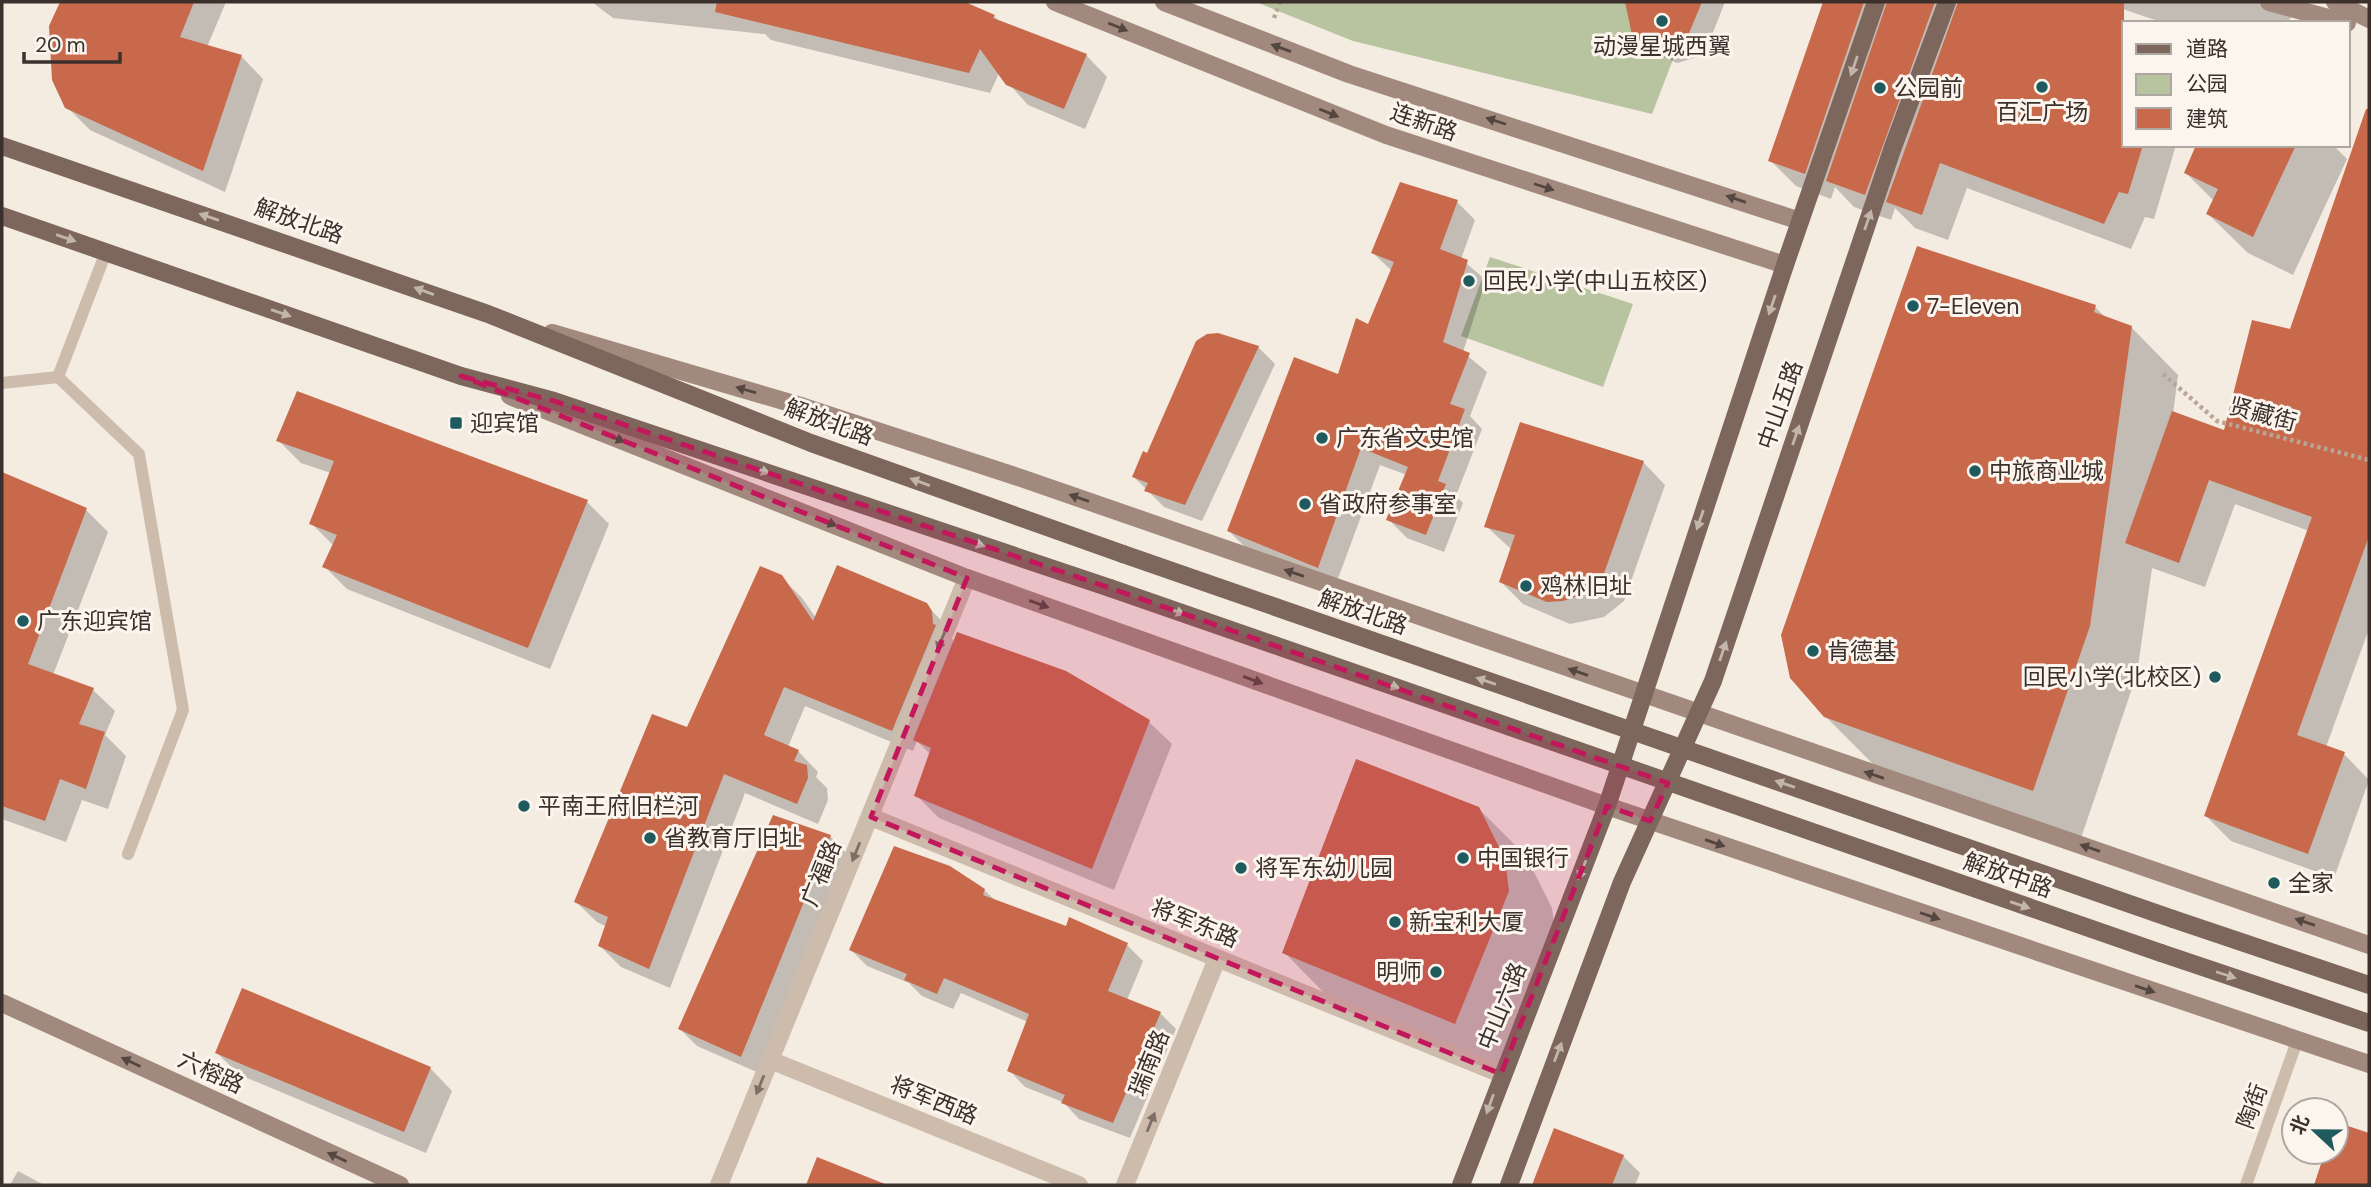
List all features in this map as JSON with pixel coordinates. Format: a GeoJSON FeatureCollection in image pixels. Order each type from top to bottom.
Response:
{"type":"FeatureCollection","features":[{"type":"Feature","properties":{"kind":"main road","name":"连新路"},"geometry":{"type":"LineString","coordinates":[[1055,2],[1386,135],[1785,265]]}},
{"type":"Feature","properties":{"kind":"main road","name":"连新路"},"geometry":{"type":"LineString","coordinates":[[1164,2],[1349,74],[1800,221]]}},
{"type":"Feature","properties":{"kind":"main road","name":"中山五路"},"geometry":{"type":"LineString","coordinates":[[1607,806],[1785,265],[1876,2]]}},
{"type":"Feature","properties":{"kind":"main road","name":"中山五路"},"geometry":{"type":"LineString","coordinates":[[1650,821],[1700,715],[1893,147],[1947,2]]}},
{"type":"Feature","properties":{"kind":"main road"},"geometry":{"type":"LineString","coordinates":[[2269,2],[2340,21]]}},
{"type":"Feature","properties":{"kind":"main road"},"geometry":{"type":"LineString","coordinates":[[2335,2],[2369,19]]}},
{"type":"Feature","properties":{"kind":"main road"},"geometry":{"type":"LineString","coordinates":[[2350,24],[2369,29]]}},
{"type":"Feature","properties":{"kind":"main road","name":"解放北路"},"geometry":{"type":"LineString","coordinates":[[2,146],[488,314],[811,443],[1643,736]]}},
{"type":"Feature","properties":{"kind":"main road"},"geometry":{"type":"LineString","coordinates":[[2,216],[461,376],[967,578],[1650,821],[2369,1064]]}},
{"type":"Feature","properties":{"kind":"main road"},"geometry":{"type":"LineString","coordinates":[[488,314],[928,446],[2369,945]]}},
{"type":"Feature","properties":{"kind":"main road","name":"解放中路"},"geometry":{"type":"LineString","coordinates":[[461,376],[554,401],[1110,588],[2369,1023]]}},
{"type":"Feature","properties":{"kind":"main road","name":"解放中路"},"geometry":{"type":"LineString","coordinates":[[1643,736],[2369,985]]}},
{"type":"Feature","properties":{"kind":"main road","name":"中山六路"},"geometry":{"type":"LineString","coordinates":[[1461,1185],[1501,1074],[1607,806]]}},
{"type":"Feature","properties":{"kind":"main road"},"geometry":{"type":"LineString","coordinates":[[1509,1185],[1622,882],[1650,821]]}},
{"type":"Feature","properties":{"kind":"main road","name":"六榕路"},"geometry":{"type":"LineString","coordinates":[[2,1003],[388,1183]]}},
{"type":"Feature","properties":{"kind":"street","name":"广福路"},"geometry":{"type":"LineString","coordinates":[[719,1185],[967,578]]}},
{"type":"Feature","properties":{"kind":"street","name":"将军东路"},"geometry":{"type":"LineString","coordinates":[[871,817],[1501,1074]]}},
{"type":"Feature","properties":{"kind":"street","name":"瑞南路"},"geometry":{"type":"LineString","coordinates":[[1125,1185],[1217,959]]}},
{"type":"Feature","properties":{"kind":"street","name":"将军西路"},"geometry":{"type":"LineString","coordinates":[[770,1060],[1079,1185]]}},
{"type":"Feature","properties":{"kind":"lane"},"geometry":{"type":"LineString","coordinates":[[58,377],[106,252]]}},
{"type":"Feature","properties":{"kind":"lane"},"geometry":{"type":"LineString","coordinates":[[2,383],[58,377],[139,454],[183,710],[128,854]]}},
{"type":"Feature","properties":{"kind":"lane","name":"陶街"},"geometry":{"type":"LineString","coordinates":[[2246,1185],[2297,1041]]}},
{"type":"Feature","properties":{"kind":"path","name":"贤藏街"},"geometry":{"type":"LineString","coordinates":[[2163,374],[2217,421],[2369,460]]}},
{"type":"Feature","properties":{"kind":"highlighted area"},"geometry":{"type":"Polygon","coordinates":[[[461,376],[554,401],[1110,588],[1668,783],[1650,821],[1607,806],[1501,1074],[871,817],[967,578],[461,376]]]}},
{"type":"Feature","properties":{"kind":"green space"},"geometry":{"type":"Polygon","coordinates":[[[1256,2],[1695,2],[1652,114],[1353,41],[1256,2]]]}},
{"type":"Feature","properties":{"kind":"green space"},"geometry":{"type":"Polygon","coordinates":[[[1490,257],[1633,304],[1603,387],[1461,336],[1490,257]]]}},
{"type":"Feature","properties":{"kind":"building"},"geometry":{"type":"Polygon","coordinates":[[[60,2],[194,2],[180,37],[242,55],[203,171],[65,108],[52,80],[49,26],[60,2]]]}},
{"type":"Feature","properties":{"kind":"building"},"geometry":{"type":"Polygon","coordinates":[[[717,2],[965,2],[995,15],[993,18],[1087,54],[1064,109],[1006,85],[980,49],[969,73],[715,12],[717,2]]]}},
{"type":"Feature","properties":{"kind":"building","name":"动漫星城西翼"},"geometry":{"type":"Polygon","coordinates":[[[1625,2],[1702,2],[1687,38],[1658,47],[1632,35],[1625,2]]]}},
{"type":"Feature","properties":{"kind":"building"},"geometry":{"type":"Polygon","coordinates":[[[1823,2],[1864,2],[1805,174],[1768,161],[1823,2]]]}},
{"type":"Feature","properties":{"kind":"building"},"geometry":{"type":"Polygon","coordinates":[[[1887,2],[1935,2],[1865,195],[1826,181],[1887,2]]]}},
{"type":"Feature","properties":{"kind":"building","name":"百汇广场"},"geometry":{"type":"Polygon","coordinates":[[[1958,2],[2124,2],[2122,147],[2142,147],[2128,194],[2119,192],[2104,224],[1940,163],[1922,215],[1886,202],[1958,2]]]}},
{"type":"Feature","properties":{"kind":"building"},"geometry":{"type":"Polygon","coordinates":[[[2366,109],[2369,109],[2369,536],[2297,735],[2345,752],[2308,854],[2204,816],[2312,517],[2209,480],[2179,563],[2125,543],[2172,411],[2224,430],[2252,320],[2290,329],[2366,109]]]}},
{"type":"Feature","properties":{"kind":"building"},"geometry":{"type":"Polygon","coordinates":[[[2195,147],[2295,147],[2253,237],[2206,214],[2218,189],[2184,173],[2195,147]]]}},
{"type":"Feature","properties":{"kind":"building"},"geometry":{"type":"Polygon","coordinates":[[[1400,182],[1458,200],[1440,249],[1468,260],[1443,342],[1470,353],[1450,404],[1465,409],[1438,481],[1446,484],[1426,535],[1386,520],[1408,467],[1361,448],[1318,568],[1227,531],[1294,357],[1338,374],[1356,318],[1368,324],[1394,262],[1371,253],[1400,182]]]}},
{"type":"Feature","properties":{"kind":"building","name":"中旅商业城"},"geometry":{"type":"Polygon","coordinates":[[[1917,246],[2096,305],[2094,312],[2132,326],[2090,626],[2033,791],[1824,717],[1790,678],[1781,635],[1917,246]]]}},
{"type":"Feature","properties":{"kind":"building"},"geometry":{"type":"Polygon","coordinates":[[[1218,333],[1259,346],[1185,505],[1144,491],[1148,483],[1132,477],[1143,451],[1147,453],[1196,341],[1207,334],[1218,333]]]}},
{"type":"Feature","properties":{"kind":"building"},"geometry":{"type":"Polygon","coordinates":[[[297,391],[588,500],[528,648],[322,567],[337,535],[309,524],[334,461],[276,441],[297,391]]]}},
{"type":"Feature","properties":{"kind":"building"},"geometry":{"type":"Polygon","coordinates":[[[1520,422],[1644,461],[1602,579],[1581,595],[1563,601],[1547,602],[1499,582],[1515,535],[1484,527],[1520,422]]]}},
{"type":"Feature","properties":{"kind":"building"},"geometry":{"type":"Polygon","coordinates":[[[2,472],[87,508],[28,664],[94,688],[79,724],[105,732],[86,789],[60,779],[45,821],[2,806],[2,472]]]}},
{"type":"Feature","properties":{"kind":"building"},"geometry":{"type":"Polygon","coordinates":[[[837,565],[927,603],[932,611],[933,624],[936,625],[892,731],[784,687],[764,735],[799,750],[794,761],[807,765],[808,778],[797,804],[724,774],[649,969],[598,946],[608,917],[574,902],[652,714],[687,727],[760,566],[782,575],[813,621],[837,565]]]}},
{"type":"Feature","properties":{"kind":"building"},"geometry":{"type":"Polygon","coordinates":[[[957,632],[1066,671],[1150,720],[1092,869],[914,796],[931,748],[913,740],[957,632]]]}},
{"type":"Feature","properties":{"kind":"building","name":"新宝利大厦"},"geometry":{"type":"Polygon","coordinates":[[[1356,759],[1479,807],[1505,859],[1509,891],[1455,1024],[1282,953],[1356,759]]]}},
{"type":"Feature","properties":{"kind":"building"},"geometry":{"type":"Polygon","coordinates":[[[773,815],[831,835],[741,1057],[678,1029],[773,815]]]}},
{"type":"Feature","properties":{"kind":"building"},"geometry":{"type":"Polygon","coordinates":[[[894,846],[950,866],[985,889],[983,895],[1066,926],[1069,917],[1128,943],[1108,991],[1161,1012],[1113,1123],[1061,1103],[1065,1095],[1007,1071],[1029,1014],[944,978],[937,994],[904,980],[907,974],[849,950],[894,846]]]}},
{"type":"Feature","properties":{"kind":"building"},"geometry":{"type":"Polygon","coordinates":[[[242,988],[431,1067],[404,1132],[215,1053],[242,988]]]}},
{"type":"Feature","properties":{"kind":"building"},"geometry":{"type":"Polygon","coordinates":[[[2350,1127],[2369,1133],[2369,1185],[2314,1185],[2320,1166],[2350,1166],[2350,1127]]]}},
{"type":"Feature","properties":{"kind":"building"},"geometry":{"type":"Polygon","coordinates":[[[1554,1128],[1624,1155],[1612,1185],[1532,1185],[1554,1128]]]}},
{"type":"Feature","properties":{"kind":"building"},"geometry":{"type":"Polygon","coordinates":[[[817,1157],[885,1184],[885,1185],[806,1185],[817,1157]]]}},
{"type":"Feature","properties":{"kind":"place","name":"动漫星城西翼"},"geometry":{"type":"Point","coordinates":[1662,21]}},
{"type":"Feature","properties":{"kind":"place","name":"百汇广场"},"geometry":{"type":"Point","coordinates":[2042,87]}},
{"type":"Feature","properties":{"kind":"place","name":"公园前"},"geometry":{"type":"Point","coordinates":[1880,88]}},
{"type":"Feature","properties":{"kind":"place","name":"回民小学(中山五校区)"},"geometry":{"type":"Point","coordinates":[1469,281]}},
{"type":"Feature","properties":{"kind":"place","name":"7-Eleven"},"geometry":{"type":"Point","coordinates":[1913,306]}},
{"type":"Feature","properties":{"kind":"place","name":"迎宾馆"},"geometry":{"type":"Point","coordinates":[456,423]}},
{"type":"Feature","properties":{"kind":"place","name":"广东省文史馆"},"geometry":{"type":"Point","coordinates":[1322,438]}},
{"type":"Feature","properties":{"kind":"place","name":"中旅商业城"},"geometry":{"type":"Point","coordinates":[1975,471]}},
{"type":"Feature","properties":{"kind":"place","name":"省政府参事室"},"geometry":{"type":"Point","coordinates":[1305,504]}},
{"type":"Feature","properties":{"kind":"place","name":"鸡林旧址"},"geometry":{"type":"Point","coordinates":[1526,586]}},
{"type":"Feature","properties":{"kind":"place","name":"广东迎宾馆"},"geometry":{"type":"Point","coordinates":[23,621]}},
{"type":"Feature","properties":{"kind":"place","name":"肯德基"},"geometry":{"type":"Point","coordinates":[1813,651]}},
{"type":"Feature","properties":{"kind":"place","name":"回民小学(北校区)"},"geometry":{"type":"Point","coordinates":[2215,677]}},
{"type":"Feature","properties":{"kind":"place","name":"平南王府旧栏河"},"geometry":{"type":"Point","coordinates":[524,806]}},
{"type":"Feature","properties":{"kind":"place","name":"省教育厅旧址"},"geometry":{"type":"Point","coordinates":[650,838]}},
{"type":"Feature","properties":{"kind":"place","name":"中国银行"},"geometry":{"type":"Point","coordinates":[1463,858]}},
{"type":"Feature","properties":{"kind":"place","name":"将军东幼儿园"},"geometry":{"type":"Point","coordinates":[1241,868]}},
{"type":"Feature","properties":{"kind":"place","name":"全家"},"geometry":{"type":"Point","coordinates":[2274,883]}},
{"type":"Feature","properties":{"kind":"place","name":"新宝利大厦"},"geometry":{"type":"Point","coordinates":[1395,922]}},
{"type":"Feature","properties":{"kind":"place","name":"明师"},"geometry":{"type":"Point","coordinates":[1436,972]}}]}
